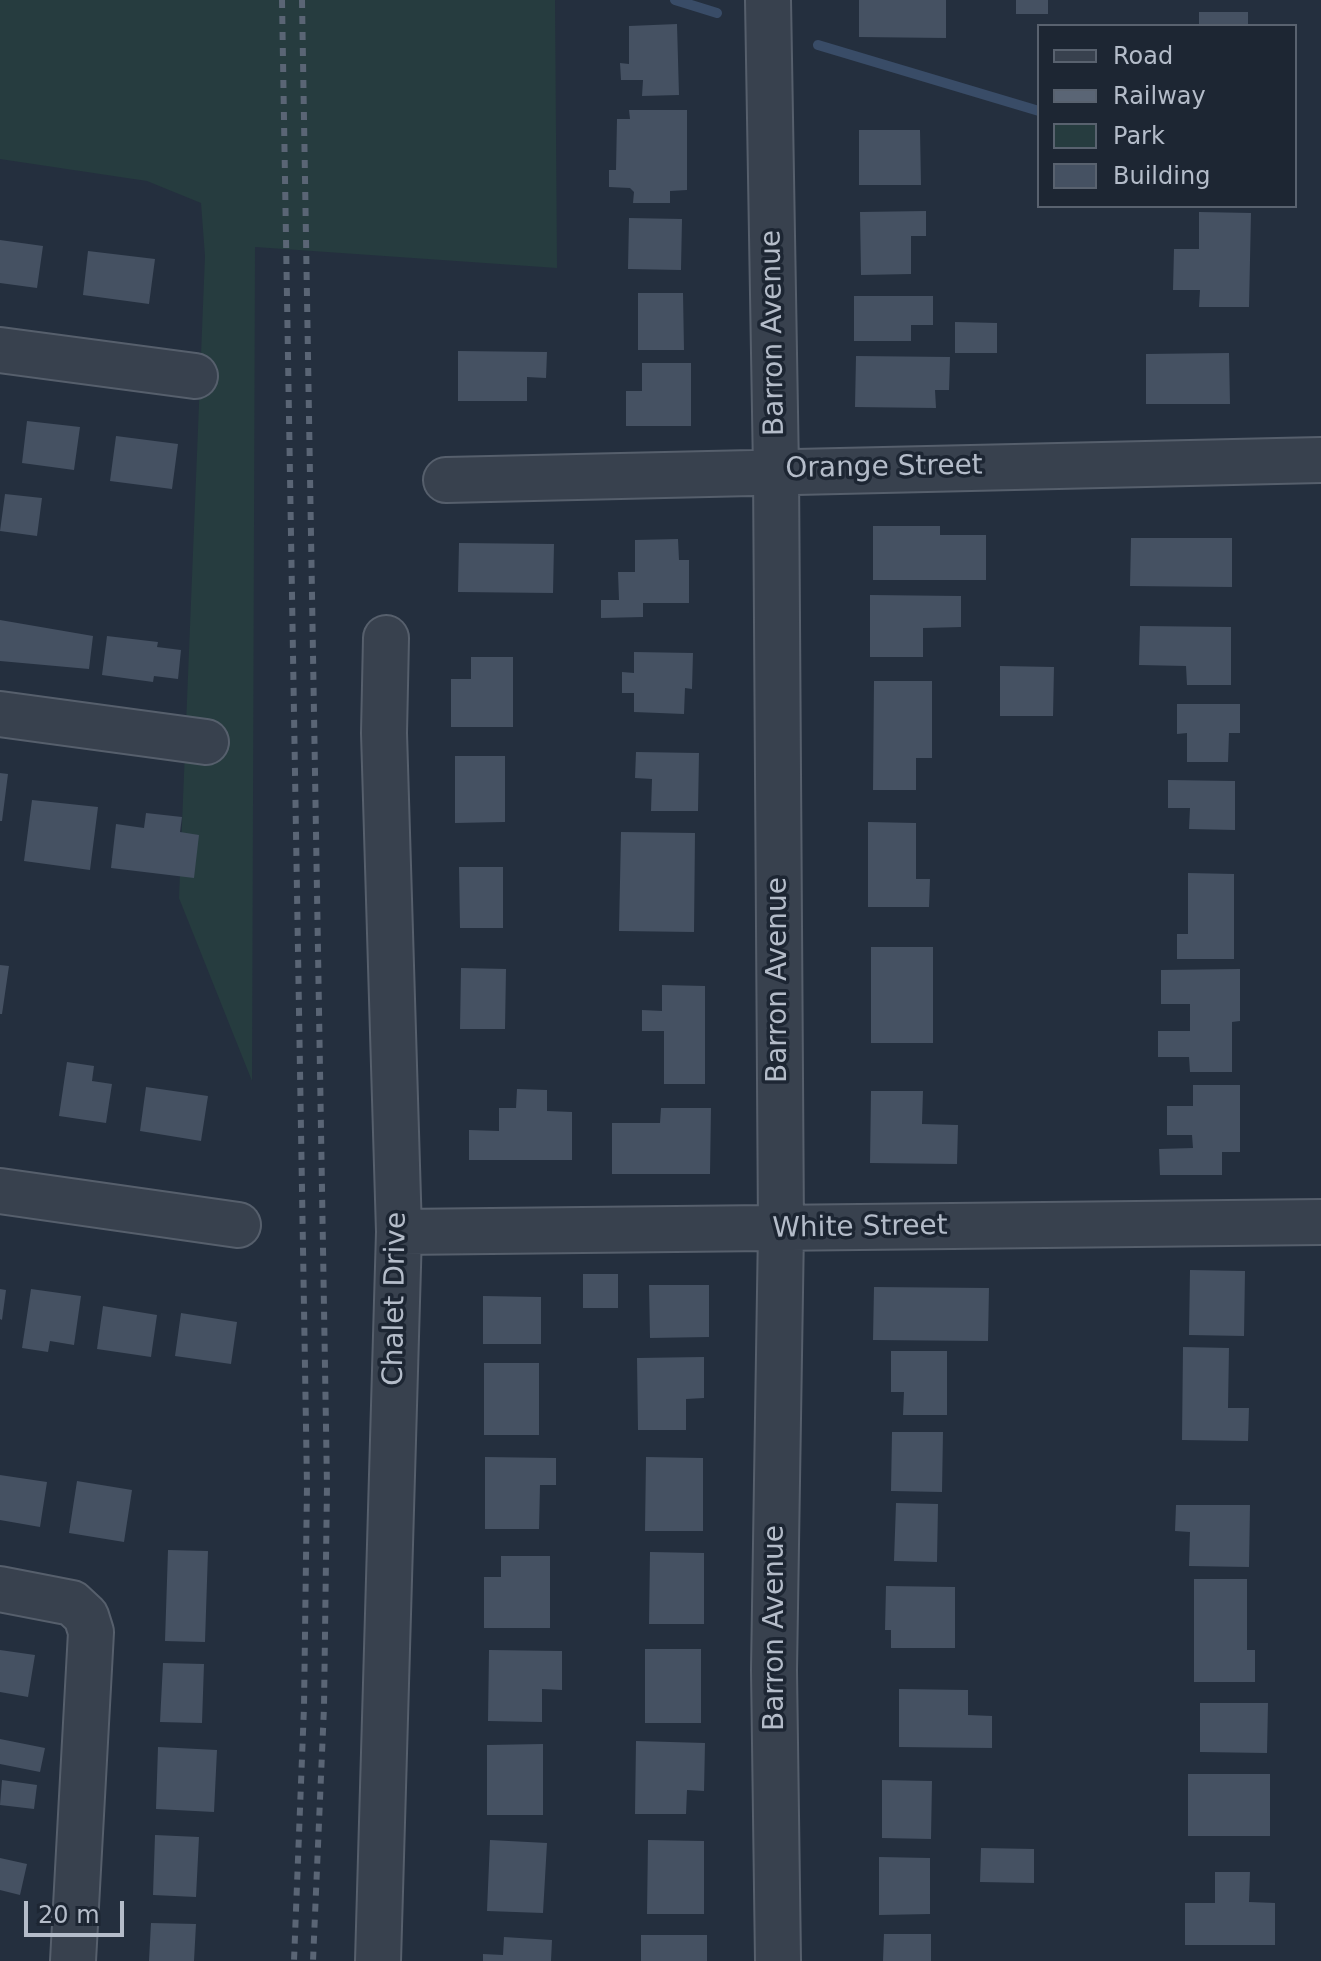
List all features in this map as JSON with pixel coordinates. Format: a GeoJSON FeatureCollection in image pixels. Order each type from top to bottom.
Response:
{"type":"FeatureCollection","features":[{"type":"Feature","properties":{"kind":"street","name":"Barron Avenue"},"geometry":{"type":"LineString","coordinates":[[768,0],[776,470],[781,1229],[774,1670],[778,1961]]}},
{"type":"Feature","properties":{"kind":"street"},"geometry":{"type":"LineString","coordinates":[[0,350],[195,376]]}},
{"type":"Feature","properties":{"kind":"street","name":"Orange Street"},"geometry":{"type":"LineString","coordinates":[[446,480],[776,470],[1321,460]]}},
{"type":"Feature","properties":{"kind":"street","name":"Chalet Drive"},"geometry":{"type":"LineString","coordinates":[[378,1961],[399,1232],[384,733],[386,638]]}},
{"type":"Feature","properties":{"kind":"street"},"geometry":{"type":"LineString","coordinates":[[0,714],[206,742]]}},
{"type":"Feature","properties":{"kind":"street"},"geometry":{"type":"LineString","coordinates":[[0,1191],[238,1225]]}},
{"type":"Feature","properties":{"kind":"street","name":"White Street"},"geometry":{"type":"LineString","coordinates":[[399,1232],[1321,1222]]}},
{"type":"Feature","properties":{"kind":"street"},"geometry":{"type":"LineString","coordinates":[[0,1589],[72,1603],[86,1616],[91,1632],[73,1961]]}},
{"type":"Feature","properties":{"kind":"green space"},"geometry":{"type":"Polygon","coordinates":[[[0,0],[555,0],[557,268],[255,247],[252,1081],[179,898],[205,256],[201,203],[147,181],[0,159],[0,0]]]}},
{"type":"Feature","properties":{"kind":"building"},"geometry":{"type":"Polygon","coordinates":[[[859,0],[946,0],[946,38],[859,37],[859,0]]]}},
{"type":"Feature","properties":{"kind":"building"},"geometry":{"type":"Polygon","coordinates":[[[1016,0],[1048,0],[1048,14],[1016,14],[1016,0]]]}},
{"type":"Feature","properties":{"kind":"building"},"geometry":{"type":"Polygon","coordinates":[[[1199,12],[1248,12],[1248,24],[1199,24],[1199,12]]]}},
{"type":"Feature","properties":{"kind":"building"},"geometry":{"type":"Polygon","coordinates":[[[677,24],[679,95],[642,96],[643,80],[621,80],[620,63],[629,64],[629,26],[677,24]]]}},
{"type":"Feature","properties":{"kind":"building"},"geometry":{"type":"Polygon","coordinates":[[[629,110],[687,110],[687,190],[670,191],[670,203],[633,203],[634,192],[630,188],[609,187],[609,170],[616,170],[617,119],[630,119],[629,110]]]}},
{"type":"Feature","properties":{"kind":"building"},"geometry":{"type":"Polygon","coordinates":[[[859,130],[920,130],[921,185],[859,185],[859,130]]]}},
{"type":"Feature","properties":{"kind":"building"},"geometry":{"type":"Polygon","coordinates":[[[926,211],[926,236],[911,236],[911,274],[861,275],[860,212],[926,211]]]}},
{"type":"Feature","properties":{"kind":"building"},"geometry":{"type":"Polygon","coordinates":[[[1199,212],[1251,213],[1249,307],[1199,307],[1200,290],[1173,290],[1174,249],[1199,249],[1199,212]]]}},
{"type":"Feature","properties":{"kind":"building"},"geometry":{"type":"Polygon","coordinates":[[[629,218],[682,219],[681,270],[628,269],[629,218]]]}},
{"type":"Feature","properties":{"kind":"building"},"geometry":{"type":"Polygon","coordinates":[[[0,240],[43,246],[37,288],[0,283],[0,240]]]}},
{"type":"Feature","properties":{"kind":"building"},"geometry":{"type":"Polygon","coordinates":[[[88,251],[155,259],[149,304],[83,295],[88,251]]]}},
{"type":"Feature","properties":{"kind":"building"},"geometry":{"type":"Polygon","coordinates":[[[638,293],[683,293],[684,350],[638,350],[638,293]]]}},
{"type":"Feature","properties":{"kind":"building"},"geometry":{"type":"Polygon","coordinates":[[[854,296],[933,296],[933,325],[911,325],[911,341],[854,341],[854,296]]]}},
{"type":"Feature","properties":{"kind":"building"},"geometry":{"type":"Polygon","coordinates":[[[955,322],[997,323],[997,353],[955,353],[955,322]]]}},
{"type":"Feature","properties":{"kind":"building"},"geometry":{"type":"Polygon","coordinates":[[[458,351],[547,352],[546,378],[527,377],[527,401],[458,401],[458,351]]]}},
{"type":"Feature","properties":{"kind":"building"},"geometry":{"type":"Polygon","coordinates":[[[1229,353],[1230,404],[1146,404],[1146,354],[1229,353]]]}},
{"type":"Feature","properties":{"kind":"building"},"geometry":{"type":"Polygon","coordinates":[[[856,356],[950,357],[949,390],[935,390],[936,408],[855,407],[856,356]]]}},
{"type":"Feature","properties":{"kind":"building"},"geometry":{"type":"Polygon","coordinates":[[[642,363],[691,363],[691,426],[626,426],[626,391],[642,391],[642,363]]]}},
{"type":"Feature","properties":{"kind":"building"},"geometry":{"type":"Polygon","coordinates":[[[27,421],[80,427],[74,470],[22,463],[27,421]]]}},
{"type":"Feature","properties":{"kind":"building"},"geometry":{"type":"Polygon","coordinates":[[[116,436],[178,444],[172,489],[110,481],[116,436]]]}},
{"type":"Feature","properties":{"kind":"building"},"geometry":{"type":"Polygon","coordinates":[[[5,494],[42,498],[37,536],[0,531],[5,494]]]}},
{"type":"Feature","properties":{"kind":"building"},"geometry":{"type":"Polygon","coordinates":[[[873,526],[940,526],[940,535],[986,535],[986,580],[873,580],[873,526]]]}},
{"type":"Feature","properties":{"kind":"building"},"geometry":{"type":"Polygon","coordinates":[[[1131,538],[1232,538],[1232,587],[1130,586],[1131,538]]]}},
{"type":"Feature","properties":{"kind":"building"},"geometry":{"type":"Polygon","coordinates":[[[678,539],[679,560],[689,560],[689,603],[643,603],[643,617],[601,618],[601,600],[619,600],[618,572],[635,572],[635,540],[678,539]]]}},
{"type":"Feature","properties":{"kind":"building"},"geometry":{"type":"Polygon","coordinates":[[[459,543],[554,544],[553,593],[458,592],[459,543]]]}},
{"type":"Feature","properties":{"kind":"building"},"geometry":{"type":"Polygon","coordinates":[[[870,595],[961,596],[961,627],[923,628],[923,657],[870,657],[870,595]]]}},
{"type":"Feature","properties":{"kind":"building"},"geometry":{"type":"Polygon","coordinates":[[[0,620],[93,636],[89,669],[0,661],[0,620]]]}},
{"type":"Feature","properties":{"kind":"building"},"geometry":{"type":"Polygon","coordinates":[[[1140,626],[1231,627],[1231,685],[1187,685],[1186,666],[1139,665],[1140,626]]]}},
{"type":"Feature","properties":{"kind":"building"},"geometry":{"type":"Polygon","coordinates":[[[107,636],[158,642],[157,647],[181,650],[178,679],[154,676],[153,682],[102,675],[107,636]]]}},
{"type":"Feature","properties":{"kind":"building"},"geometry":{"type":"Polygon","coordinates":[[[634,652],[693,653],[692,689],[685,688],[684,714],[634,712],[634,693],[622,693],[622,672],[634,673],[634,652]]]}},
{"type":"Feature","properties":{"kind":"building"},"geometry":{"type":"Polygon","coordinates":[[[471,657],[513,657],[513,727],[451,727],[451,679],[471,679],[471,657]]]}},
{"type":"Feature","properties":{"kind":"building"},"geometry":{"type":"Polygon","coordinates":[[[1000,666],[1054,667],[1053,716],[1000,716],[1000,666]]]}},
{"type":"Feature","properties":{"kind":"building"},"geometry":{"type":"Polygon","coordinates":[[[874,681],[932,681],[932,758],[916,758],[916,790],[873,790],[874,681]]]}},
{"type":"Feature","properties":{"kind":"building"},"geometry":{"type":"Polygon","coordinates":[[[1177,704],[1240,704],[1240,733],[1229,733],[1228,762],[1187,762],[1187,733],[1177,734],[1177,704]]]}},
{"type":"Feature","properties":{"kind":"building"},"geometry":{"type":"Polygon","coordinates":[[[636,752],[699,753],[698,811],[651,811],[652,779],[635,778],[636,752]]]}},
{"type":"Feature","properties":{"kind":"building"},"geometry":{"type":"Polygon","coordinates":[[[455,756],[505,756],[505,822],[455,823],[455,756]]]}},
{"type":"Feature","properties":{"kind":"building"},"geometry":{"type":"Polygon","coordinates":[[[0,773],[8,774],[2,821],[0,821],[0,773]]]}},
{"type":"Feature","properties":{"kind":"building"},"geometry":{"type":"Polygon","coordinates":[[[1168,780],[1235,781],[1235,830],[1189,829],[1190,808],[1168,808],[1168,780]]]}},
{"type":"Feature","properties":{"kind":"building"},"geometry":{"type":"Polygon","coordinates":[[[32,800],[98,807],[90,870],[24,861],[32,800]]]}},
{"type":"Feature","properties":{"kind":"building"},"geometry":{"type":"Polygon","coordinates":[[[146,813],[182,817],[180,832],[199,835],[194,878],[111,868],[116,824],[144,828],[146,813]]]}},
{"type":"Feature","properties":{"kind":"building"},"geometry":{"type":"Polygon","coordinates":[[[868,822],[916,823],[916,879],[930,879],[929,907],[868,907],[868,822]]]}},
{"type":"Feature","properties":{"kind":"building"},"geometry":{"type":"Polygon","coordinates":[[[621,832],[695,833],[694,932],[619,931],[621,832]]]}},
{"type":"Feature","properties":{"kind":"building"},"geometry":{"type":"Polygon","coordinates":[[[459,867],[503,867],[503,928],[460,928],[459,867]]]}},
{"type":"Feature","properties":{"kind":"building"},"geometry":{"type":"Polygon","coordinates":[[[1188,873],[1234,874],[1234,959],[1177,959],[1177,934],[1188,934],[1188,873]]]}},
{"type":"Feature","properties":{"kind":"building"},"geometry":{"type":"Polygon","coordinates":[[[871,947],[933,947],[933,1043],[871,1043],[871,947]]]}},
{"type":"Feature","properties":{"kind":"building"},"geometry":{"type":"Polygon","coordinates":[[[0,965],[9,966],[2,1014],[0,1014],[0,965]]]}},
{"type":"Feature","properties":{"kind":"building"},"geometry":{"type":"Polygon","coordinates":[[[461,968],[506,969],[505,1029],[460,1029],[461,968]]]}},
{"type":"Feature","properties":{"kind":"building"},"geometry":{"type":"Polygon","coordinates":[[[1240,969],[1240,1021],[1232,1022],[1232,1072],[1190,1072],[1189,1057],[1158,1057],[1158,1031],[1190,1031],[1190,1004],[1161,1004],[1161,970],[1240,969]]]}},
{"type":"Feature","properties":{"kind":"building"},"geometry":{"type":"Polygon","coordinates":[[[662,985],[705,986],[705,1084],[664,1084],[664,1031],[642,1031],[642,1010],[662,1011],[662,985]]]}},
{"type":"Feature","properties":{"kind":"building"},"geometry":{"type":"Polygon","coordinates":[[[67,1062],[94,1066],[92,1081],[112,1084],[106,1123],[59,1116],[67,1062]]]}},
{"type":"Feature","properties":{"kind":"building"},"geometry":{"type":"Polygon","coordinates":[[[1193,1085],[1240,1085],[1240,1152],[1222,1152],[1222,1175],[1160,1175],[1159,1149],[1193,1148],[1192,1135],[1167,1135],[1167,1106],[1193,1106],[1193,1085]]]}},
{"type":"Feature","properties":{"kind":"building"},"geometry":{"type":"Polygon","coordinates":[[[146,1087],[208,1096],[201,1141],[140,1131],[146,1087]]]}},
{"type":"Feature","properties":{"kind":"building"},"geometry":{"type":"Polygon","coordinates":[[[517,1089],[547,1090],[547,1111],[572,1112],[572,1160],[469,1160],[469,1130],[499,1131],[499,1108],[516,1108],[517,1089]]]}},
{"type":"Feature","properties":{"kind":"building"},"geometry":{"type":"Polygon","coordinates":[[[871,1091],[923,1091],[922,1124],[958,1125],[957,1164],[870,1163],[871,1091]]]}},
{"type":"Feature","properties":{"kind":"building"},"geometry":{"type":"Polygon","coordinates":[[[661,1108],[711,1108],[710,1174],[612,1174],[612,1123],[660,1123],[661,1108]]]}},
{"type":"Feature","properties":{"kind":"building"},"geometry":{"type":"Polygon","coordinates":[[[1190,1270],[1245,1271],[1244,1336],[1189,1335],[1190,1270]]]}},
{"type":"Feature","properties":{"kind":"building"},"geometry":{"type":"Polygon","coordinates":[[[583,1274],[618,1274],[618,1308],[583,1308],[583,1274]]]}},
{"type":"Feature","properties":{"kind":"building"},"geometry":{"type":"Polygon","coordinates":[[[649,1285],[709,1285],[709,1337],[650,1338],[649,1285]]]}},
{"type":"Feature","properties":{"kind":"building"},"geometry":{"type":"Polygon","coordinates":[[[874,1287],[989,1288],[988,1341],[873,1340],[874,1287]]]}},
{"type":"Feature","properties":{"kind":"building"},"geometry":{"type":"Polygon","coordinates":[[[0,1289],[6,1290],[2,1320],[0,1319],[0,1289]]]}},
{"type":"Feature","properties":{"kind":"building"},"geometry":{"type":"Polygon","coordinates":[[[31,1289],[81,1296],[74,1345],[50,1341],[48,1352],[22,1348],[31,1289]]]}},
{"type":"Feature","properties":{"kind":"building"},"geometry":{"type":"Polygon","coordinates":[[[483,1296],[541,1297],[541,1344],[483,1344],[483,1296]]]}},
{"type":"Feature","properties":{"kind":"building"},"geometry":{"type":"Polygon","coordinates":[[[103,1306],[157,1315],[151,1357],[97,1349],[103,1306]]]}},
{"type":"Feature","properties":{"kind":"building"},"geometry":{"type":"Polygon","coordinates":[[[181,1313],[237,1322],[231,1364],[175,1356],[181,1313]]]}},
{"type":"Feature","properties":{"kind":"building"},"geometry":{"type":"Polygon","coordinates":[[[1183,1347],[1229,1348],[1228,1408],[1249,1408],[1248,1441],[1182,1440],[1183,1347]]]}},
{"type":"Feature","properties":{"kind":"building"},"geometry":{"type":"Polygon","coordinates":[[[891,1351],[947,1351],[947,1415],[903,1415],[904,1392],[891,1392],[891,1351]]]}},
{"type":"Feature","properties":{"kind":"building"},"geometry":{"type":"Polygon","coordinates":[[[704,1357],[704,1398],[686,1399],[686,1430],[638,1430],[637,1358],[704,1357]]]}},
{"type":"Feature","properties":{"kind":"building"},"geometry":{"type":"Polygon","coordinates":[[[484,1363],[539,1363],[539,1435],[484,1435],[484,1363]]]}},
{"type":"Feature","properties":{"kind":"building"},"geometry":{"type":"Polygon","coordinates":[[[892,1432],[943,1432],[942,1492],[891,1491],[892,1432]]]}},
{"type":"Feature","properties":{"kind":"building"},"geometry":{"type":"Polygon","coordinates":[[[485,1457],[556,1458],[556,1485],[540,1485],[539,1529],[485,1529],[485,1457]]]}},
{"type":"Feature","properties":{"kind":"building"},"geometry":{"type":"Polygon","coordinates":[[[646,1457],[703,1458],[703,1531],[645,1531],[646,1457]]]}},
{"type":"Feature","properties":{"kind":"building"},"geometry":{"type":"Polygon","coordinates":[[[0,1475],[47,1482],[40,1527],[0,1520],[0,1475]]]}},
{"type":"Feature","properties":{"kind":"building"},"geometry":{"type":"Polygon","coordinates":[[[77,1481],[132,1490],[124,1542],[69,1533],[77,1481]]]}},
{"type":"Feature","properties":{"kind":"building"},"geometry":{"type":"Polygon","coordinates":[[[896,1503],[938,1504],[937,1562],[894,1561],[896,1503]]]}},
{"type":"Feature","properties":{"kind":"building"},"geometry":{"type":"Polygon","coordinates":[[[1176,1505],[1250,1505],[1249,1567],[1189,1566],[1190,1532],[1175,1531],[1176,1505]]]}},
{"type":"Feature","properties":{"kind":"building"},"geometry":{"type":"Polygon","coordinates":[[[168,1550],[208,1551],[205,1642],[165,1641],[168,1550]]]}},
{"type":"Feature","properties":{"kind":"building"},"geometry":{"type":"Polygon","coordinates":[[[650,1552],[704,1553],[704,1624],[649,1624],[650,1552]]]}},
{"type":"Feature","properties":{"kind":"building"},"geometry":{"type":"Polygon","coordinates":[[[501,1556],[550,1556],[550,1628],[484,1628],[484,1577],[501,1577],[501,1556]]]}},
{"type":"Feature","properties":{"kind":"building"},"geometry":{"type":"Polygon","coordinates":[[[1194,1579],[1247,1579],[1247,1650],[1255,1650],[1255,1682],[1194,1682],[1194,1579]]]}},
{"type":"Feature","properties":{"kind":"building"},"geometry":{"type":"Polygon","coordinates":[[[886,1586],[955,1587],[955,1648],[891,1648],[891,1630],[885,1630],[886,1586]]]}},
{"type":"Feature","properties":{"kind":"building"},"geometry":{"type":"Polygon","coordinates":[[[645,1649],[701,1649],[701,1723],[645,1723],[645,1649]]]}},
{"type":"Feature","properties":{"kind":"building"},"geometry":{"type":"Polygon","coordinates":[[[0,1650],[35,1655],[28,1697],[0,1692],[0,1650]]]}},
{"type":"Feature","properties":{"kind":"building"},"geometry":{"type":"Polygon","coordinates":[[[489,1650],[562,1651],[562,1690],[542,1689],[542,1722],[488,1721],[489,1650]]]}},
{"type":"Feature","properties":{"kind":"building"},"geometry":{"type":"Polygon","coordinates":[[[163,1663],[204,1664],[202,1723],[160,1722],[163,1663]]]}},
{"type":"Feature","properties":{"kind":"building"},"geometry":{"type":"Polygon","coordinates":[[[899,1689],[968,1690],[968,1715],[992,1716],[992,1748],[899,1747],[899,1689]]]}},
{"type":"Feature","properties":{"kind":"building"},"geometry":{"type":"Polygon","coordinates":[[[1200,1703],[1268,1703],[1267,1753],[1200,1752],[1200,1703]]]}},
{"type":"Feature","properties":{"kind":"building"},"geometry":{"type":"Polygon","coordinates":[[[0,1739],[45,1748],[40,1772],[0,1764],[0,1739]]]}},
{"type":"Feature","properties":{"kind":"building"},"geometry":{"type":"Polygon","coordinates":[[[636,1741],[705,1743],[704,1791],[687,1790],[686,1814],[635,1814],[636,1741]]]}},
{"type":"Feature","properties":{"kind":"building"},"geometry":{"type":"Polygon","coordinates":[[[543,1744],[543,1815],[487,1815],[487,1745],[543,1744]]]}},
{"type":"Feature","properties":{"kind":"building"},"geometry":{"type":"Polygon","coordinates":[[[158,1747],[217,1750],[214,1812],[156,1809],[158,1747]]]}},
{"type":"Feature","properties":{"kind":"building"},"geometry":{"type":"Polygon","coordinates":[[[1188,1774],[1270,1774],[1270,1836],[1188,1836],[1188,1774]]]}},
{"type":"Feature","properties":{"kind":"building"},"geometry":{"type":"Polygon","coordinates":[[[2,1780],[37,1785],[34,1809],[0,1805],[2,1780]]]}},
{"type":"Feature","properties":{"kind":"building"},"geometry":{"type":"Polygon","coordinates":[[[882,1780],[932,1781],[931,1839],[882,1838],[882,1780]]]}},
{"type":"Feature","properties":{"kind":"building"},"geometry":{"type":"Polygon","coordinates":[[[155,1835],[199,1837],[196,1897],[153,1895],[155,1835]]]}},
{"type":"Feature","properties":{"kind":"building"},"geometry":{"type":"Polygon","coordinates":[[[490,1840],[547,1843],[543,1913],[487,1911],[490,1840]]]}},
{"type":"Feature","properties":{"kind":"building"},"geometry":{"type":"Polygon","coordinates":[[[648,1840],[704,1841],[704,1914],[647,1914],[648,1840]]]}},
{"type":"Feature","properties":{"kind":"building"},"geometry":{"type":"Polygon","coordinates":[[[981,1848],[1034,1849],[1034,1883],[980,1882],[981,1848]]]}},
{"type":"Feature","properties":{"kind":"building"},"geometry":{"type":"Polygon","coordinates":[[[879,1857],[930,1858],[930,1914],[879,1915],[879,1857]]]}},
{"type":"Feature","properties":{"kind":"building"},"geometry":{"type":"Polygon","coordinates":[[[0,1858],[27,1864],[20,1895],[0,1890],[0,1858]]]}},
{"type":"Feature","properties":{"kind":"building"},"geometry":{"type":"Polygon","coordinates":[[[1215,1872],[1250,1872],[1249,1902],[1275,1903],[1275,1945],[1185,1945],[1185,1903],[1215,1903],[1215,1872]]]}},
{"type":"Feature","properties":{"kind":"building"},"geometry":{"type":"Polygon","coordinates":[[[151,1923],[196,1924],[194,1961],[149,1961],[151,1923]]]}},
{"type":"Feature","properties":{"kind":"building"},"geometry":{"type":"Polygon","coordinates":[[[884,1934],[931,1934],[931,1961],[883,1961],[884,1934]]]}},
{"type":"Feature","properties":{"kind":"building"},"geometry":{"type":"Polygon","coordinates":[[[641,1935],[707,1935],[707,1961],[641,1961],[641,1935]]]}},
{"type":"Feature","properties":{"kind":"building"},"geometry":{"type":"Polygon","coordinates":[[[504,1937],[552,1940],[551,1961],[483,1961],[483,1954],[503,1955],[504,1937]]]}},
{"type":"Feature","properties":{"kind":"waterway"},"geometry":{"type":"LineString","coordinates":[[675,0],[717,13]]}},
{"type":"Feature","properties":{"kind":"waterway"},"geometry":{"type":"LineString","coordinates":[[818,45],[1037,110]]}},
{"type":"Feature","properties":{"kind":"railway"},"geometry":{"type":"LineString","coordinates":[[282,0],[307,1486],[304,1707],[294,1961]]}},
{"type":"Feature","properties":{"kind":"railway"},"geometry":{"type":"LineString","coordinates":[[302,0],[327,1486],[324,1707],[313,1961]]}}]}
